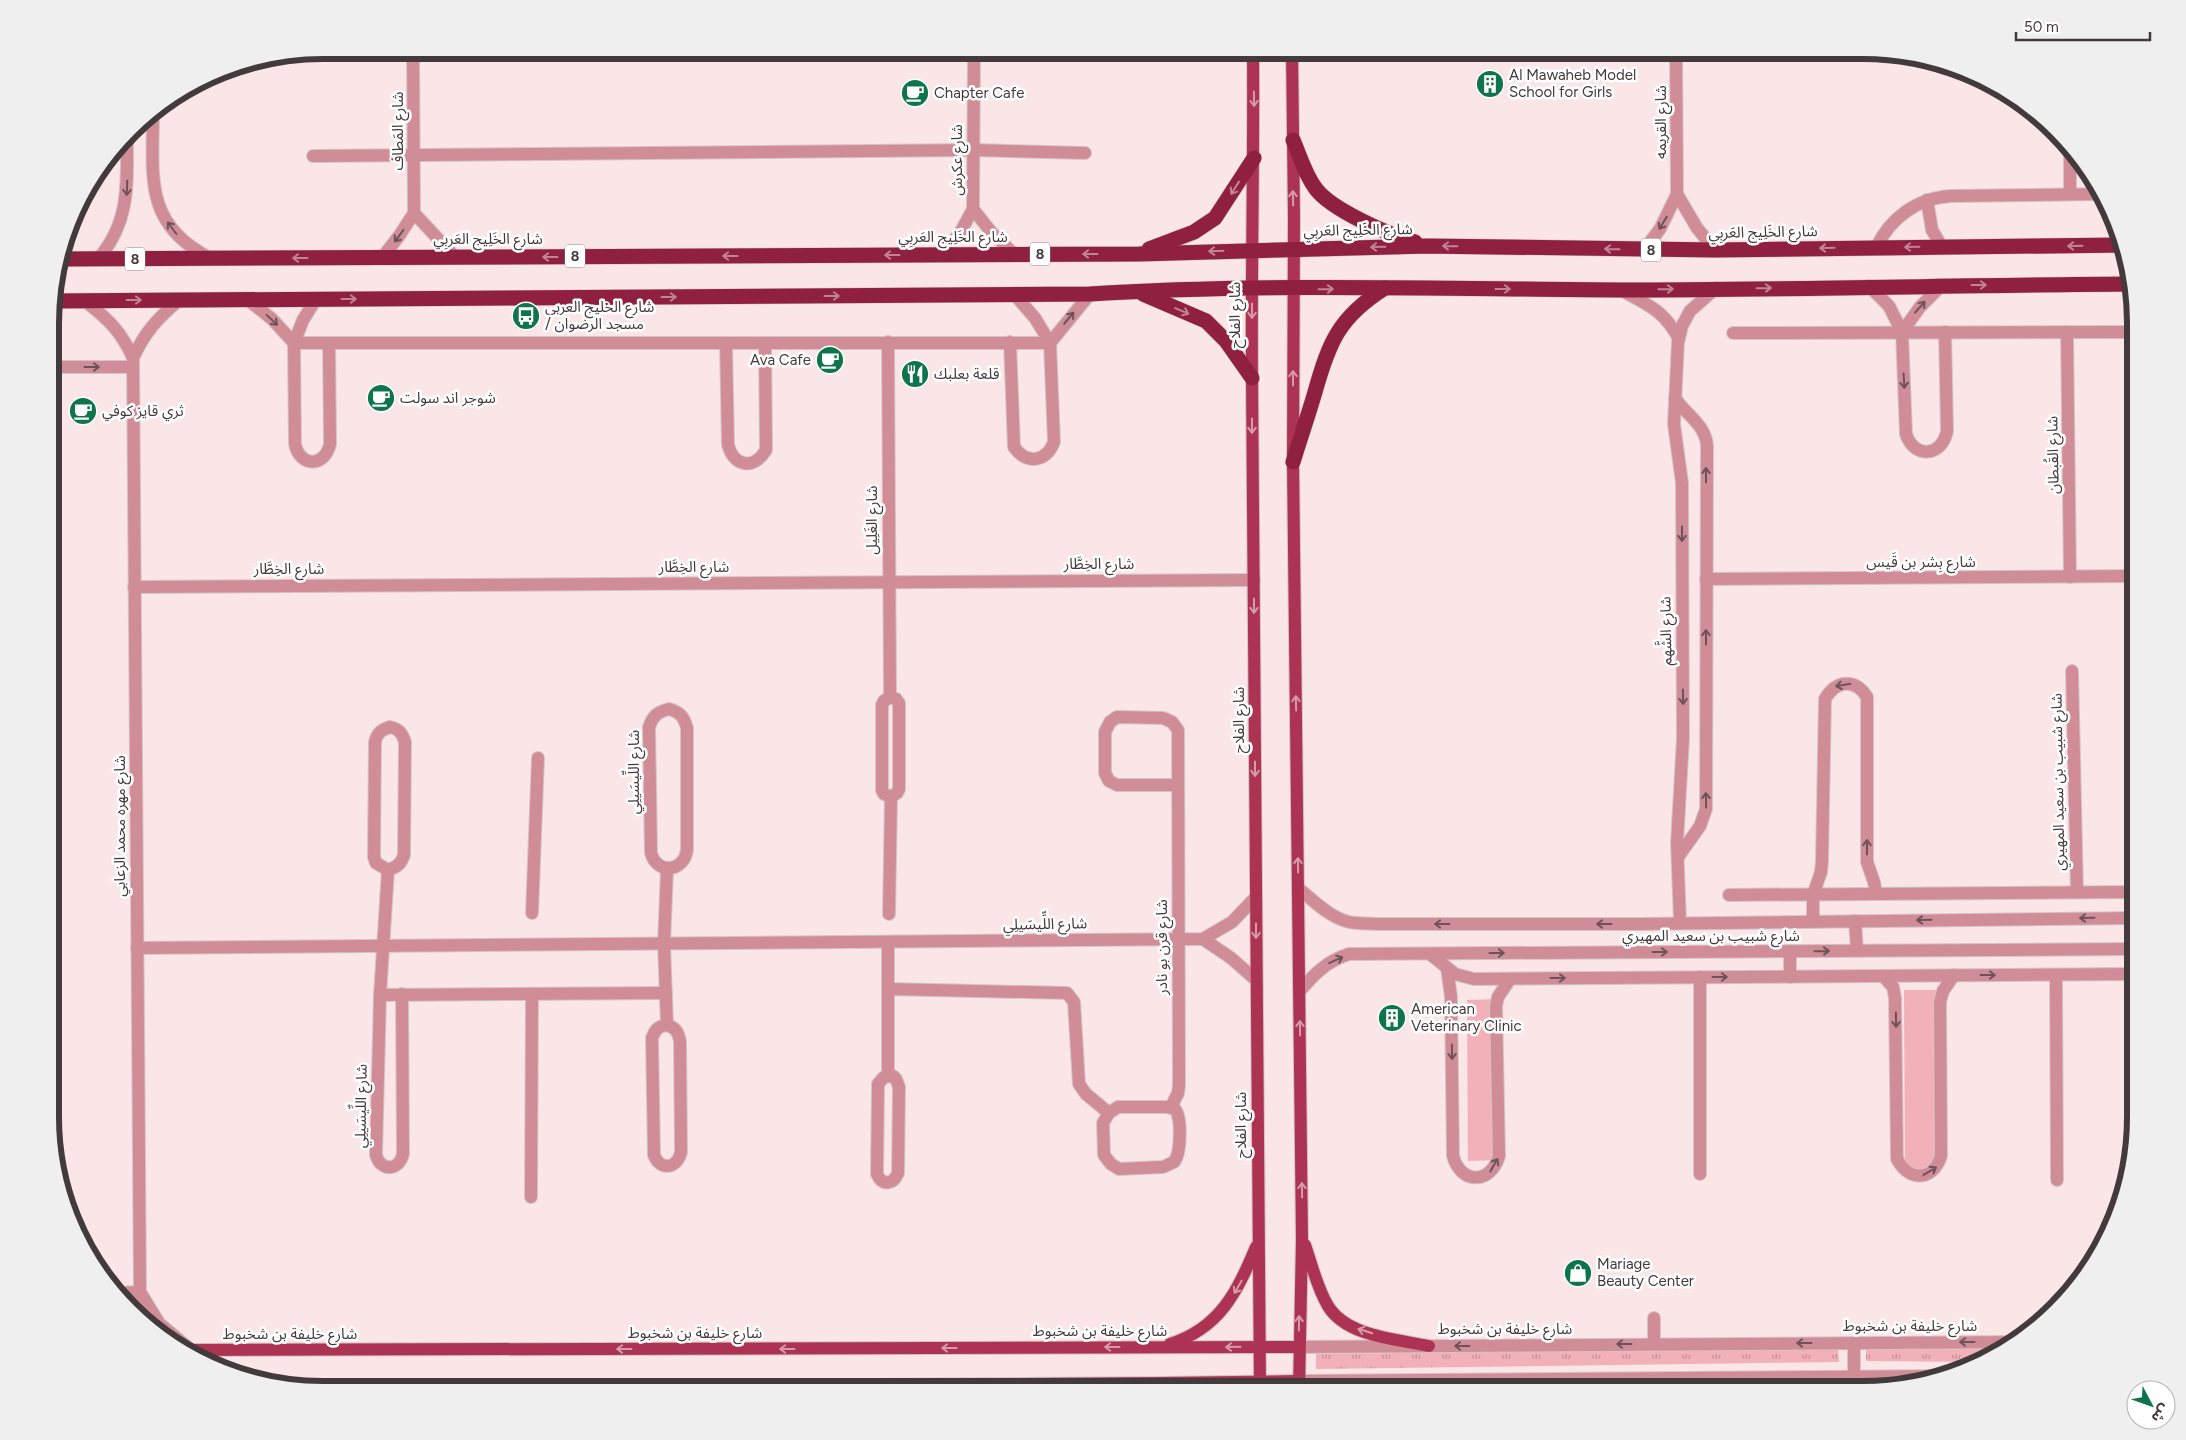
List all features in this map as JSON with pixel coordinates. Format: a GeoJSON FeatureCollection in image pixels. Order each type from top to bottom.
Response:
{"type":"FeatureCollection","features":[{"type":"Feature","properties":{"kind":"highway"},"geometry":{"type":"LineString","coordinates":[[1293,140],[1312,183],[1324,198],[1376,229],[1427,246]]}},
{"type":"Feature","properties":{"kind":"highway"},"geometry":{"type":"LineString","coordinates":[[1139,254],[1194,232],[1208,223],[1221,210],[1254,158]]}},
{"type":"Feature","properties":{"kind":"highway","name":"شارع الخَلِيج العَربِي"},"geometry":{"type":"LineString","coordinates":[[67,259],[1139,254],[1427,246],[1714,250],[2115,245]]}},
{"type":"Feature","properties":{"kind":"highway"},"geometry":{"type":"LineString","coordinates":[[60,301],[1090,294],[1137,291],[1385,288],[1621,290],[2124,284]]}},
{"type":"Feature","properties":{"kind":"highway"},"geometry":{"type":"LineString","coordinates":[[1293,462],[1326,353],[1336,334],[1355,310],[1385,288]]}},
{"type":"Feature","properties":{"kind":"highway"},"geometry":{"type":"LineString","coordinates":[[1137,291],[1206,321],[1226,341],[1252,378]]}},
{"type":"Feature","properties":{"kind":"main road","name":"شارع الفلاح"},"geometry":{"type":"LineString","coordinates":[[1253,59],[1254,158],[1251,250],[1260,1381]]}},
{"type":"Feature","properties":{"kind":"main road"},"geometry":{"type":"LineString","coordinates":[[1292,59],[1293,462],[1302,1239],[1299,1381]]}},
{"type":"Feature","properties":{"kind":"main road"},"geometry":{"type":"LineString","coordinates":[[1302,1239],[1322,1293],[1334,1314],[1348,1325],[1365,1332],[1429,1346]]}},
{"type":"Feature","properties":{"kind":"main road"},"geometry":{"type":"LineString","coordinates":[[1161,1347],[1180,1341],[1198,1332],[1214,1319],[1235,1294],[1258,1242]]}},
{"type":"Feature","properties":{"kind":"main road","name":"شارع خليفة بن شخبوط"},"geometry":{"type":"LineString","coordinates":[[198,1350],[1299,1347]]}},
{"type":"Feature","properties":{"kind":"street","name":"شارع المَطاف"},"geometry":{"type":"LineString","coordinates":[[413,59],[414,213]]}},
{"type":"Feature","properties":{"kind":"street","name":"شارع عكرش"},"geometry":{"type":"LineString","coordinates":[[941,255],[960,233],[973,209],[974,59]]}},
{"type":"Feature","properties":{"kind":"street","name":"شارع القريمه"},"geometry":{"type":"LineString","coordinates":[[1644,250],[1660,229],[1678,194],[1676,59]]}},
{"type":"Feature","properties":{"kind":"street"},"geometry":{"type":"LineString","coordinates":[[153,121],[153,180],[159,205],[172,229],[181,240],[210,258]]}},
{"type":"Feature","properties":{"kind":"street"},"geometry":{"type":"LineString","coordinates":[[98,259],[114,237],[126,203],[127,146]]}},
{"type":"Feature","properties":{"kind":"street"},"geometry":{"type":"LineString","coordinates":[[314,156],[973,150],[1084,153]]}},
{"type":"Feature","properties":{"kind":"street"},"geometry":{"type":"LineString","coordinates":[[2070,158],[2070,194]]}},
{"type":"Feature","properties":{"kind":"street","name":"شارع القريمه"},"geometry":{"type":"LineString","coordinates":[[1678,194],[1697,228],[1714,250]]}},
{"type":"Feature","properties":{"kind":"street"},"geometry":{"type":"LineString","coordinates":[[1876,248],[1893,221],[1909,209],[1927,200],[1951,196],[2094,194]]}},
{"type":"Feature","properties":{"kind":"street"},"geometry":{"type":"LineString","coordinates":[[1927,200],[1932,230],[1942,247]]}},
{"type":"Feature","properties":{"kind":"street","name":"شارع عكرش"},"geometry":{"type":"LineString","coordinates":[[973,209],[992,233],[1014,254]]}},
{"type":"Feature","properties":{"kind":"street"},"geometry":{"type":"LineString","coordinates":[[382,258],[400,236],[414,213],[455,257]]}},
{"type":"Feature","properties":{"kind":"street"},"geometry":{"type":"LineString","coordinates":[[1902,332],[1920,307],[1942,285]]}},
{"type":"Feature","properties":{"kind":"street"},"geometry":{"type":"LineString","coordinates":[[1869,286],[1889,306],[1902,332],[1906,434],[1909,442],[1915,449],[1923,452],[1932,451],[1940,447],[1945,440],[1947,431],[1945,332]]}},
{"type":"Feature","properties":{"kind":"street","name":"شارع الشَّهم"},"geometry":{"type":"LineString","coordinates":[[1680,922],[1678,824],[1683,738],[1682,483],[1675,434],[1675,398],[1679,339],[1682,326],[1690,311],[1716,288]]}},
{"type":"Feature","properties":{"kind":"street"},"geometry":{"type":"LineString","coordinates":[[1621,290],[1660,313],[1670,324],[1679,339]]}},
{"type":"Feature","properties":{"kind":"street"},"geometry":{"type":"LineString","coordinates":[[1010,342],[1014,447],[1019,455],[1027,459],[1036,460],[1044,457],[1051,450],[1054,442],[1050,343],[1035,318],[1014,294]]}},
{"type":"Feature","properties":{"kind":"street"},"geometry":{"type":"LineString","coordinates":[[1050,343],[1090,294]]}},
{"type":"Feature","properties":{"kind":"street"},"geometry":{"type":"LineString","coordinates":[[248,299],[294,343],[1050,343]]}},
{"type":"Feature","properties":{"kind":"street"},"geometry":{"type":"LineString","coordinates":[[316,299],[303,320],[294,343],[296,452],[309,462],[324,458],[330,444],[329,343]]}},
{"type":"Feature","properties":{"kind":"street","name":"شارع مهره محمد الزعابي"},"geometry":{"type":"LineString","coordinates":[[133,362],[150,327],[179,300]]}},
{"type":"Feature","properties":{"kind":"street","name":"شارع مهره محمد الزعابي"},"geometry":{"type":"LineString","coordinates":[[85,301],[119,331],[133,362],[140,1292],[137,1305]]}},
{"type":"Feature","properties":{"kind":"street","name":"شارع القُبطان"},"geometry":{"type":"LineString","coordinates":[[2067,332],[2070,577]]}},
{"type":"Feature","properties":{"kind":"street"},"geometry":{"type":"LineString","coordinates":[[1733,333],[2127,332]]}},
{"type":"Feature","properties":{"kind":"street"},"geometry":{"type":"LineString","coordinates":[[726,342],[728,444],[736,460],[745,464],[754,463],[762,458],[766,450],[765,342]]}},
{"type":"Feature","properties":{"kind":"street","name":"شارع الغَلِيل"},"geometry":{"type":"LineString","coordinates":[[888,342],[890,697],[896,699],[898,703],[899,770],[899,789],[897,794],[891,797],[889,914]]}},
{"type":"Feature","properties":{"kind":"street"},"geometry":{"type":"LineString","coordinates":[[59,367],[133,362]]}},
{"type":"Feature","properties":{"kind":"street"},"geometry":{"type":"LineString","coordinates":[[1675,398],[1704,434],[1706,446],[1706,809],[1703,820],[1678,858]]}},
{"type":"Feature","properties":{"kind":"street"},"geometry":{"type":"LineString","coordinates":[[1675,434],[1687,427],[1694,427],[1704,434]]}},
{"type":"Feature","properties":{"kind":"street","name":"شارع بِشر بن قَيس"},"geometry":{"type":"LineString","coordinates":[[1706,579],[2127,576]]}},
{"type":"Feature","properties":{"kind":"street","name":"شارع الخِطَّار"},"geometry":{"type":"LineString","coordinates":[[134,587],[1254,580]]}},
{"type":"Feature","properties":{"kind":"street","name":"شارع شبيب بن سعيد المهيري"},"geometry":{"type":"LineString","coordinates":[[2072,671],[2077,892]]}},
{"type":"Feature","properties":{"kind":"street","name":"شارع شبيب بن سعيد المهيري"},"geometry":{"type":"LineString","coordinates":[[1813,921],[1813,895],[1821,872],[1822,861],[1825,698],[1836,685],[1845,683],[1854,684],[1862,689],[1867,697],[1867,862],[1876,894]]}},
{"type":"Feature","properties":{"kind":"street","name":"شارع اللِّيسَيلِي"},"geometry":{"type":"LineString","coordinates":[[669,709],[678,712],[684,719],[687,728],[687,850],[683,862],[679,866],[667,869],[656,864],[651,853],[649,727],[652,718],[660,711],[669,709]]}},
{"type":"Feature","properties":{"kind":"street","name":"شارع قرن بو نادر"},"geometry":{"type":"LineString","coordinates":[[1171,1107],[1178,1093],[1179,1085],[1178,730],[1172,722],[1163,718],[1117,717],[1110,722],[1105,732],[1105,773],[1109,781],[1117,785],[1177,785]]}},
{"type":"Feature","properties":{"kind":"street"},"geometry":{"type":"LineString","coordinates":[[390,727],[397,729],[403,734],[405,751],[404,855],[402,862],[396,868],[388,870],[376,863],[374,857],[374,742],[382,730],[390,727]]}},
{"type":"Feature","properties":{"kind":"street"},"geometry":{"type":"LineString","coordinates":[[532,913],[538,758]]}},
{"type":"Feature","properties":{"kind":"street"},"geometry":{"type":"LineString","coordinates":[[1678,824],[1686,831],[1696,830]]}},
{"type":"Feature","properties":{"kind":"street"},"geometry":{"type":"LineString","coordinates":[[667,869],[664,944],[667,1025]]}},
{"type":"Feature","properties":{"kind":"street","name":"شارع اللِّيسَيلِي"},"geometry":{"type":"LineString","coordinates":[[388,870],[382,946],[376,1156],[378,1162],[383,1167],[390,1168],[396,1166],[401,1161],[403,1154],[402,994]]}},
{"type":"Feature","properties":{"kind":"street","name":"شارع شبيب بن سعيد المهيري"},"geometry":{"type":"LineString","coordinates":[[1298,888],[1331,914],[1349,922],[1368,924],[2127,918]]}},
{"type":"Feature","properties":{"kind":"street"},"geometry":{"type":"LineString","coordinates":[[1729,895],[2127,892]]}},
{"type":"Feature","properties":{"kind":"street","name":"شارع اللِّيسَيلِي"},"geometry":{"type":"LineString","coordinates":[[138,948],[1203,939],[1232,922],[1256,897]]}},
{"type":"Feature","properties":{"kind":"street"},"geometry":{"type":"LineString","coordinates":[[1855,921],[1857,950]]}},
{"type":"Feature","properties":{"kind":"street"},"geometry":{"type":"LineString","coordinates":[[1203,939],[1231,958],[1256,980]]}},
{"type":"Feature","properties":{"kind":"street"},"geometry":{"type":"LineString","coordinates":[[888,942],[888,1076]]}},
{"type":"Feature","properties":{"kind":"street","name":"شارع شبيب بن سعيد المهيري"},"geometry":{"type":"LineString","coordinates":[[1300,991],[1329,962],[1344,956],[2127,948]]}},
{"type":"Feature","properties":{"kind":"street"},"geometry":{"type":"LineString","coordinates":[[1790,951],[1790,977]]}},
{"type":"Feature","properties":{"kind":"street"},"geometry":{"type":"LineString","coordinates":[[1430,954],[1447,968],[1464,978],[2127,974]]}},
{"type":"Feature","properties":{"kind":"street"},"geometry":{"type":"LineString","coordinates":[[1447,968],[1451,997],[1453,1156],[1456,1166],[1462,1173],[1471,1177],[1481,1177],[1490,1173],[1497,1165],[1500,1156],[1496,1006],[1498,997],[1510,979]]}},
{"type":"Feature","properties":{"kind":"street"},"geometry":{"type":"LineString","coordinates":[[2056,975],[2057,1180]]}},
{"type":"Feature","properties":{"kind":"street"},"geometry":{"type":"LineString","coordinates":[[1883,976],[1893,987],[1895,998],[1898,1159],[1902,1168],[1910,1174],[1920,1176],[1930,1173],[1938,1166],[1941,1156],[1940,1002],[1943,991],[1954,976]]}},
{"type":"Feature","properties":{"kind":"street"},"geometry":{"type":"LineString","coordinates":[[1700,977],[1700,1174]]}},
{"type":"Feature","properties":{"kind":"street"},"geometry":{"type":"LineString","coordinates":[[888,989],[1066,993],[1074,1002],[1079,1084],[1086,1094],[1109,1113]]}},
{"type":"Feature","properties":{"kind":"street"},"geometry":{"type":"LineString","coordinates":[[380,994],[666,994]]}},
{"type":"Feature","properties":{"kind":"street"},"geometry":{"type":"LineString","coordinates":[[530,1197],[532,994]]}},
{"type":"Feature","properties":{"kind":"street"},"geometry":{"type":"LineString","coordinates":[[667,1025],[673,1027],[678,1033],[680,1041],[681,1152],[680,1159],[668,1167],[662,1166],[656,1161],[654,1154],[652,1038],[654,1031],[660,1026],[667,1025]]}},
{"type":"Feature","properties":{"kind":"street"},"geometry":{"type":"LineString","coordinates":[[888,1076],[896,1079],[899,1087],[898,1173],[890,1183],[884,1183],[879,1180],[877,1174],[878,1088],[880,1080],[888,1076]]}},
{"type":"Feature","properties":{"kind":"street"},"geometry":{"type":"LineString","coordinates":[[1118,1107],[1171,1107],[1175,1109],[1179,1115],[1179,1154],[1174,1162],[1163,1167],[1119,1169],[1111,1164],[1104,1155],[1103,1123],[1109,1113],[1118,1107]]}},
{"type":"Feature","properties":{"kind":"street"},"geometry":{"type":"LineString","coordinates":[[125,1292],[140,1292]]}},
{"type":"Feature","properties":{"kind":"street","name":"شارع مهره محمد الزعابي"},"geometry":{"type":"LineString","coordinates":[[140,1292],[149,1310],[168,1331]]}},
{"type":"Feature","properties":{"kind":"street"},"geometry":{"type":"LineString","coordinates":[[1654,1318],[1654,1344]]}},
{"type":"Feature","properties":{"kind":"street","name":"شارع خليفة بن شخبوط"},"geometry":{"type":"LineString","coordinates":[[1299,1347],[2002,1342]]}},
{"type":"Feature","properties":{"kind":"street"},"geometry":{"type":"LineString","coordinates":[[1854,1343],[1854,1381]]}},
{"type":"Feature","properties":{"kind":"green space"},"geometry":{"type":"Polygon","coordinates":[[[1904,990],[1937,990],[1941,1163],[1922,1171],[1905,1168],[1904,990]]]}},
{"type":"Feature","properties":{"kind":"green space"},"geometry":{"type":"Polygon","coordinates":[[[1500,999],[1501,1160],[1468,1161],[1467,1000],[1500,999]]]}},
{"type":"Feature","properties":{"kind":"green space"},"geometry":{"type":"Polygon","coordinates":[[[1866,1347],[1993,1347],[1962,1362],[1866,1361],[1866,1347]]]}},
{"type":"Feature","properties":{"kind":"green space"},"geometry":{"type":"Polygon","coordinates":[[[1838,1348],[1839,1362],[1316,1369],[1316,1354],[1838,1348]]]}},
{"type":"Feature","properties":{"kind":"place","name":"Al Mawaheb Model School for Girls"},"geometry":{"type":"Point","coordinates":[1490,84]}},
{"type":"Feature","properties":{"kind":"place","name":"Chapter Cafe"},"geometry":{"type":"Point","coordinates":[915,93]}},
{"type":"Feature","properties":{"kind":"place","name":"شارع الخليج العربي / مسجد الرضوان"},"geometry":{"type":"Point","coordinates":[526,316]}},
{"type":"Feature","properties":{"kind":"place","name":"Ava Cafe"},"geometry":{"type":"Point","coordinates":[830,360]}},
{"type":"Feature","properties":{"kind":"place","name":"قلعة بعلبك"},"geometry":{"type":"Point","coordinates":[915,374]}},
{"type":"Feature","properties":{"kind":"place","name":"شوجر اند سولت"},"geometry":{"type":"Point","coordinates":[381,398]}},
{"type":"Feature","properties":{"kind":"place","name":"ثري قايز كوفي"},"geometry":{"type":"Point","coordinates":[83,411]}},
{"type":"Feature","properties":{"kind":"place","name":"American Veterinary Clinic"},"geometry":{"type":"Point","coordinates":[1392,1018]}},
{"type":"Feature","properties":{"kind":"place","name":"Mariage Beauty Center"},"geometry":{"type":"Point","coordinates":[1578,1273]}}]}
